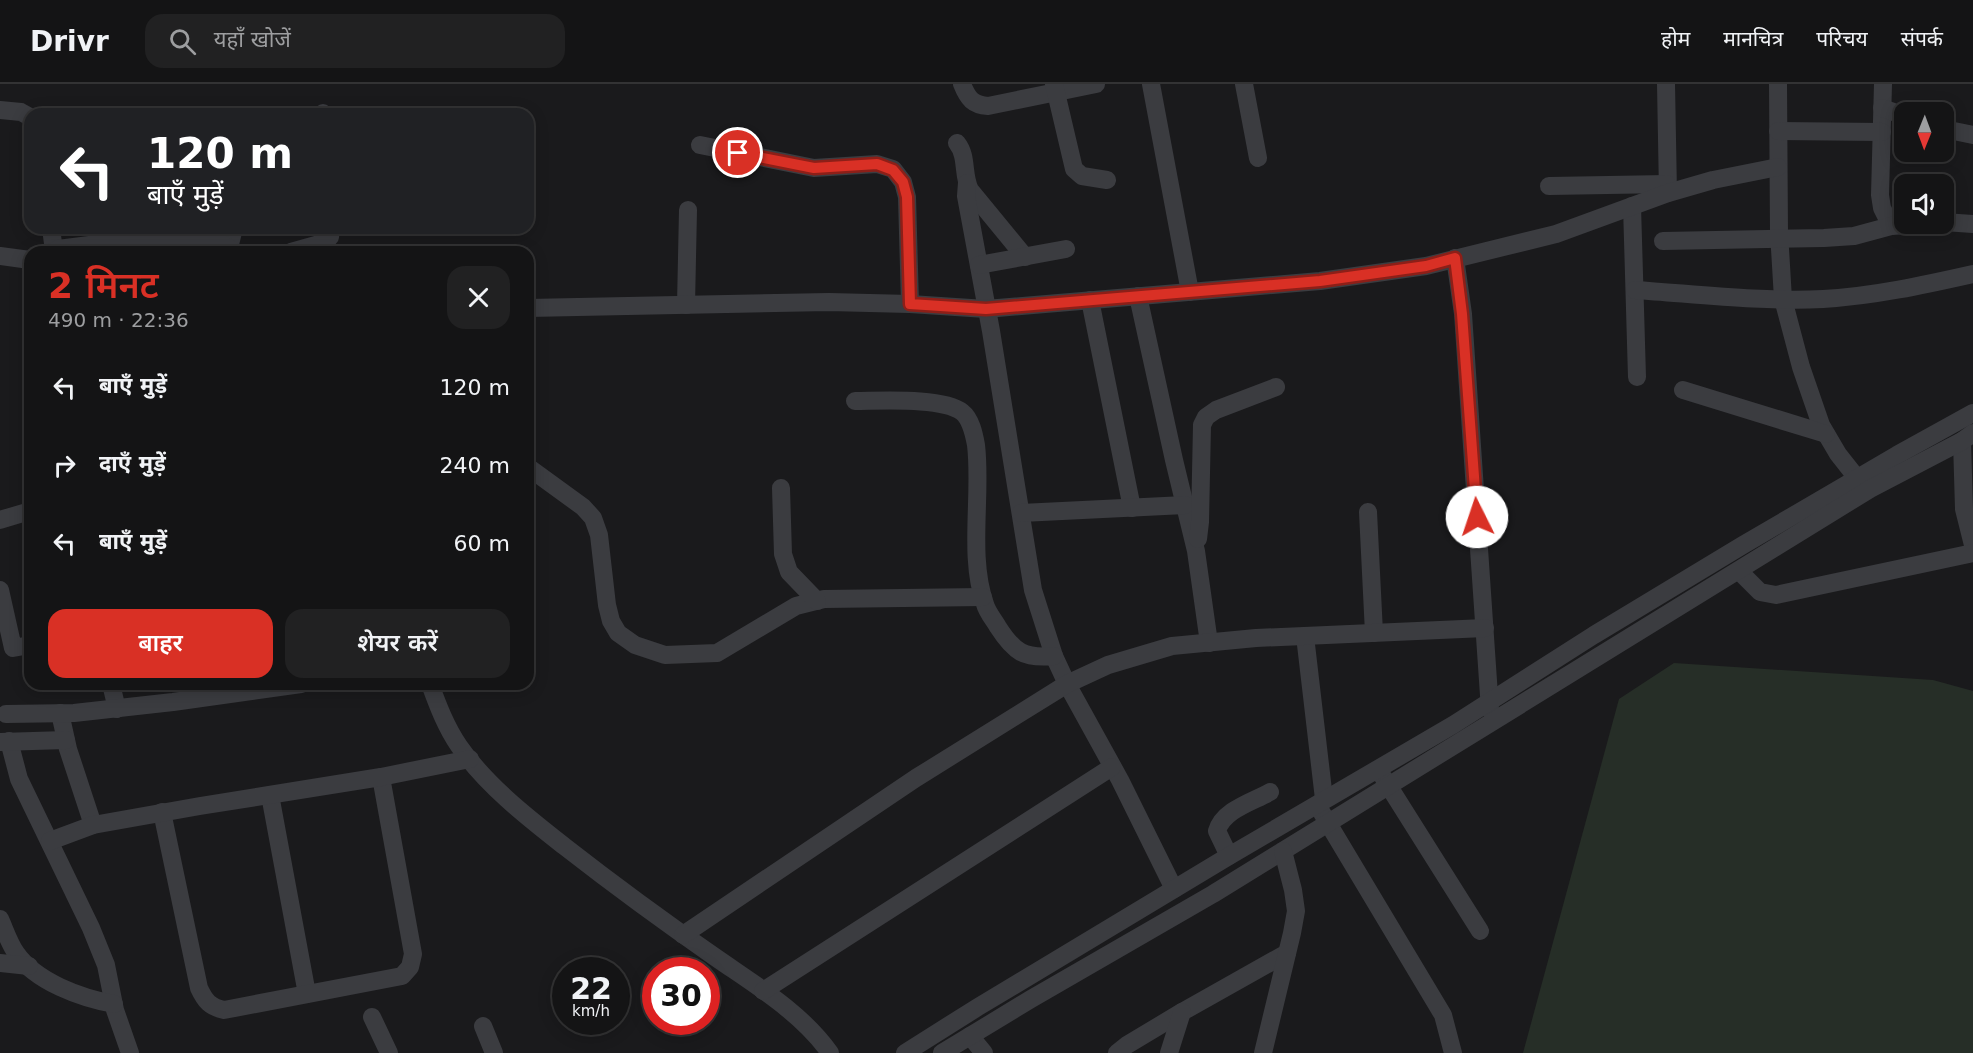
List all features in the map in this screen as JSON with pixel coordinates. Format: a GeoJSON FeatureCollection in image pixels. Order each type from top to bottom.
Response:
{"type":"FeatureCollection","features":[{"type":"Feature","properties":{"kind":"street"},"geometry":{"type":"LineString","coordinates":[[962,84],[972,102],[988,106],[1055,88],[1096,84]]}},
{"type":"Feature","properties":{"kind":"street"},"geometry":{"type":"LineString","coordinates":[[1151,84],[1190,292]]}},
{"type":"Feature","properties":{"kind":"street"},"geometry":{"type":"LineString","coordinates":[[1245,84],[1258,158]]}},
{"type":"Feature","properties":{"kind":"street"},"geometry":{"type":"LineString","coordinates":[[1666,84],[1668,188]]}},
{"type":"Feature","properties":{"kind":"street"},"geometry":{"type":"LineString","coordinates":[[1778,84],[1783,299],[1801,367],[1821,425],[1862,484]]}},
{"type":"Feature","properties":{"kind":"street"},"geometry":{"type":"LineString","coordinates":[[1883,84],[1880,195],[1882,208],[1891,226]]}},
{"type":"Feature","properties":{"kind":"street"},"geometry":{"type":"LineString","coordinates":[[1055,88],[1074,169],[1082,176],[1107,180]]}},
{"type":"Feature","properties":{"kind":"street"},"geometry":{"type":"LineString","coordinates":[[1882,108],[1894,112]]}},
{"type":"Feature","properties":{"kind":"street"},"geometry":{"type":"LineString","coordinates":[[0,110],[24,114]]}},
{"type":"Feature","properties":{"kind":"street"},"geometry":{"type":"LineString","coordinates":[[1778,131],[1882,132]]}},
{"type":"Feature","properties":{"kind":"street"},"geometry":{"type":"LineString","coordinates":[[1954,131],[1973,135]]}},
{"type":"Feature","properties":{"kind":"street"},"geometry":{"type":"LineString","coordinates":[[957,143],[964,159],[966,196],[1033,590],[1054,656],[1067,684],[1174,889]]}},
{"type":"Feature","properties":{"kind":"street"},"geometry":{"type":"LineString","coordinates":[[700,145],[814,168],[877,164],[893,170],[903,182],[907,197],[910,304]]}},
{"type":"Feature","properties":{"kind":"street"},"geometry":{"type":"LineString","coordinates":[[1549,186],[1668,188],[1779,167]]}},
{"type":"Feature","properties":{"kind":"street"},"geometry":{"type":"LineString","coordinates":[[967,183],[1025,257]]}},
{"type":"Feature","properties":{"kind":"street"},"geometry":{"type":"LineString","coordinates":[[534,308],[829,302],[986,309],[1342,278],[1426,266],[1556,234],[1632,206],[1668,188]]}},
{"type":"Feature","properties":{"kind":"street"},"geometry":{"type":"LineString","coordinates":[[1632,206],[1637,377]]}},
{"type":"Feature","properties":{"kind":"street"},"geometry":{"type":"LineString","coordinates":[[686,305],[688,210]]}},
{"type":"Feature","properties":{"kind":"street"},"geometry":{"type":"LineString","coordinates":[[1954,223],[1973,224]]}},
{"type":"Feature","properties":{"kind":"street"},"geometry":{"type":"LineString","coordinates":[[1664,241],[1854,236],[1894,226]]}},
{"type":"Feature","properties":{"kind":"street"},"geometry":{"type":"LineString","coordinates":[[88,246],[152,237],[195,236],[198,234]]}},
{"type":"Feature","properties":{"kind":"street"},"geometry":{"type":"LineString","coordinates":[[201,234],[226,246]]}},
{"type":"Feature","properties":{"kind":"street"},"geometry":{"type":"LineString","coordinates":[[312,246],[323,243],[330,234]]}},
{"type":"Feature","properties":{"kind":"street"},"geometry":{"type":"LineString","coordinates":[[979,265],[1066,249]]}},
{"type":"Feature","properties":{"kind":"street"},"geometry":{"type":"LineString","coordinates":[[0,256],[24,259]]}},
{"type":"Feature","properties":{"kind":"street"},"geometry":{"type":"LineString","coordinates":[[1455,258],[1462,314],[1491,723]]}},
{"type":"Feature","properties":{"kind":"street"},"geometry":{"type":"LineString","coordinates":[[1635,290],[1783,299],[1822,299],[1870,295],[1973,274]]}},
{"type":"Feature","properties":{"kind":"street"},"geometry":{"type":"LineString","coordinates":[[1138,296],[1196,551],[1209,643]]}},
{"type":"Feature","properties":{"kind":"street"},"geometry":{"type":"LineString","coordinates":[[1090,300],[1132,508]]}},
{"type":"Feature","properties":{"kind":"street"},"geometry":{"type":"LineString","coordinates":[[1196,551],[1200,522],[1202,425],[1206,417],[1216,410],[1276,387]]}},
{"type":"Feature","properties":{"kind":"street"},"geometry":{"type":"LineString","coordinates":[[1683,390],[1826,434]]}},
{"type":"Feature","properties":{"kind":"street"},"geometry":{"type":"LineString","coordinates":[[855,401],[932,402],[947,405],[962,412],[970,422],[976,445],[978,556],[985,606],[1007,642],[1017,651],[1036,658],[1054,656]]}},
{"type":"Feature","properties":{"kind":"street"},"geometry":{"type":"LineString","coordinates":[[942,1053],[1329,824],[1739,571],[1862,484],[1973,413]]}},
{"type":"Feature","properties":{"kind":"street"},"geometry":{"type":"LineString","coordinates":[[905,1053],[1489,701],[1594,635],[1862,484],[1967,437],[1964,509],[1973,545]]}},
{"type":"Feature","properties":{"kind":"street"},"geometry":{"type":"LineString","coordinates":[[534,471],[583,507],[593,519],[599,535],[607,605],[611,621],[618,633],[635,645],[664,655],[717,654],[796,606],[824,599],[983,597]]}},
{"type":"Feature","properties":{"kind":"street"},"geometry":{"type":"LineString","coordinates":[[781,488],[783,554],[789,572],[817,601]]}},
{"type":"Feature","properties":{"kind":"street"},"geometry":{"type":"LineString","coordinates":[[1020,513],[1185,505]]}},
{"type":"Feature","properties":{"kind":"street"},"geometry":{"type":"LineString","coordinates":[[1368,512],[1374,633]]}},
{"type":"Feature","properties":{"kind":"street"},"geometry":{"type":"LineString","coordinates":[[0,520],[24,513]]}},
{"type":"Feature","properties":{"kind":"street"},"geometry":{"type":"LineString","coordinates":[[1739,571],[1760,592],[1776,595],[1973,553]]}},
{"type":"Feature","properties":{"kind":"street"},"geometry":{"type":"LineString","coordinates":[[0,590],[13,648],[24,646]]}},
{"type":"Feature","properties":{"kind":"street"},"geometry":{"type":"LineString","coordinates":[[683,935],[916,778],[1067,684],[1108,665],[1172,646],[1305,636],[1485,628]]}},
{"type":"Feature","properties":{"kind":"street"},"geometry":{"type":"LineString","coordinates":[[1305,636],[1321,801],[1329,824],[1443,1016],[1453,1053]]}},
{"type":"Feature","properties":{"kind":"street"},"geometry":{"type":"LineString","coordinates":[[112,690],[117,709]]}},
{"type":"Feature","properties":{"kind":"street"},"geometry":{"type":"LineString","coordinates":[[6,714],[117,709],[218,690]]}},
{"type":"Feature","properties":{"kind":"street"},"geometry":{"type":"LineString","coordinates":[[432,690],[441,716],[459,746],[491,783],[535,823],[641,906],[780,1003],[815,1034],[830,1053]]}},
{"type":"Feature","properties":{"kind":"street"},"geometry":{"type":"LineString","coordinates":[[60,713],[66,740],[93,825]]}},
{"type":"Feature","properties":{"kind":"street"},"geometry":{"type":"LineString","coordinates":[[66,740],[4,742],[19,779],[92,928],[106,965],[114,1004],[130,1053]]}},
{"type":"Feature","properties":{"kind":"street"},"geometry":{"type":"LineString","coordinates":[[50,841],[93,825],[381,777],[470,759]]}},
{"type":"Feature","properties":{"kind":"street"},"geometry":{"type":"LineString","coordinates":[[763,991],[1112,767]]}},
{"type":"Feature","properties":{"kind":"street"},"geometry":{"type":"LineString","coordinates":[[1377,768],[1480,931]]}},
{"type":"Feature","properties":{"kind":"street"},"geometry":{"type":"LineString","coordinates":[[162,812],[199,988],[204,1000],[213,1008],[224,1010],[402,976],[411,967],[413,954],[381,777]]}},
{"type":"Feature","properties":{"kind":"street"},"geometry":{"type":"LineString","coordinates":[[1229,856],[1217,831],[1220,823],[1229,814],[1270,792]]}},
{"type":"Feature","properties":{"kind":"street"},"geometry":{"type":"LineString","coordinates":[[270,795],[307,994]]}},
{"type":"Feature","properties":{"kind":"street"},"geometry":{"type":"LineString","coordinates":[[1263,1053],[1296,911],[1283,851]]}},
{"type":"Feature","properties":{"kind":"street"},"geometry":{"type":"LineString","coordinates":[[0,919],[16,953],[29,966],[56,986],[96,1001],[114,1004]]}},
{"type":"Feature","properties":{"kind":"street"},"geometry":{"type":"LineString","coordinates":[[1117,1053],[1182,1012],[1287,953]]}},
{"type":"Feature","properties":{"kind":"street"},"geometry":{"type":"LineString","coordinates":[[0,963],[29,966]]}},
{"type":"Feature","properties":{"kind":"street"},"geometry":{"type":"LineString","coordinates":[[1169,1053],[1182,1012]]}},
{"type":"Feature","properties":{"kind":"street"},"geometry":{"type":"LineString","coordinates":[[372,1017],[389,1053]]}},
{"type":"Feature","properties":{"kind":"street"},"geometry":{"type":"LineString","coordinates":[[483,1026],[494,1053]]}},
{"type":"Feature","properties":{"kind":"street"},"geometry":{"type":"LineString","coordinates":[[970,1036],[984,1053]]}},
{"type":"Feature","properties":{"kind":"shaded area"},"geometry":{"type":"Polygon","coordinates":[[[1674,663],[1933,680],[1973,691],[1973,1053],[1523,1053],[1619,699],[1674,663]]]}},
{"type":"Feature","properties":{"kind":"route"},"geometry":{"type":"LineString","coordinates":[[738,153],[814,168],[877,164],[893,170],[903,182],[907,197],[910,304],[986,309],[1320,281],[1426,266],[1455,258],[1462,314],[1477,517]]}}]}
